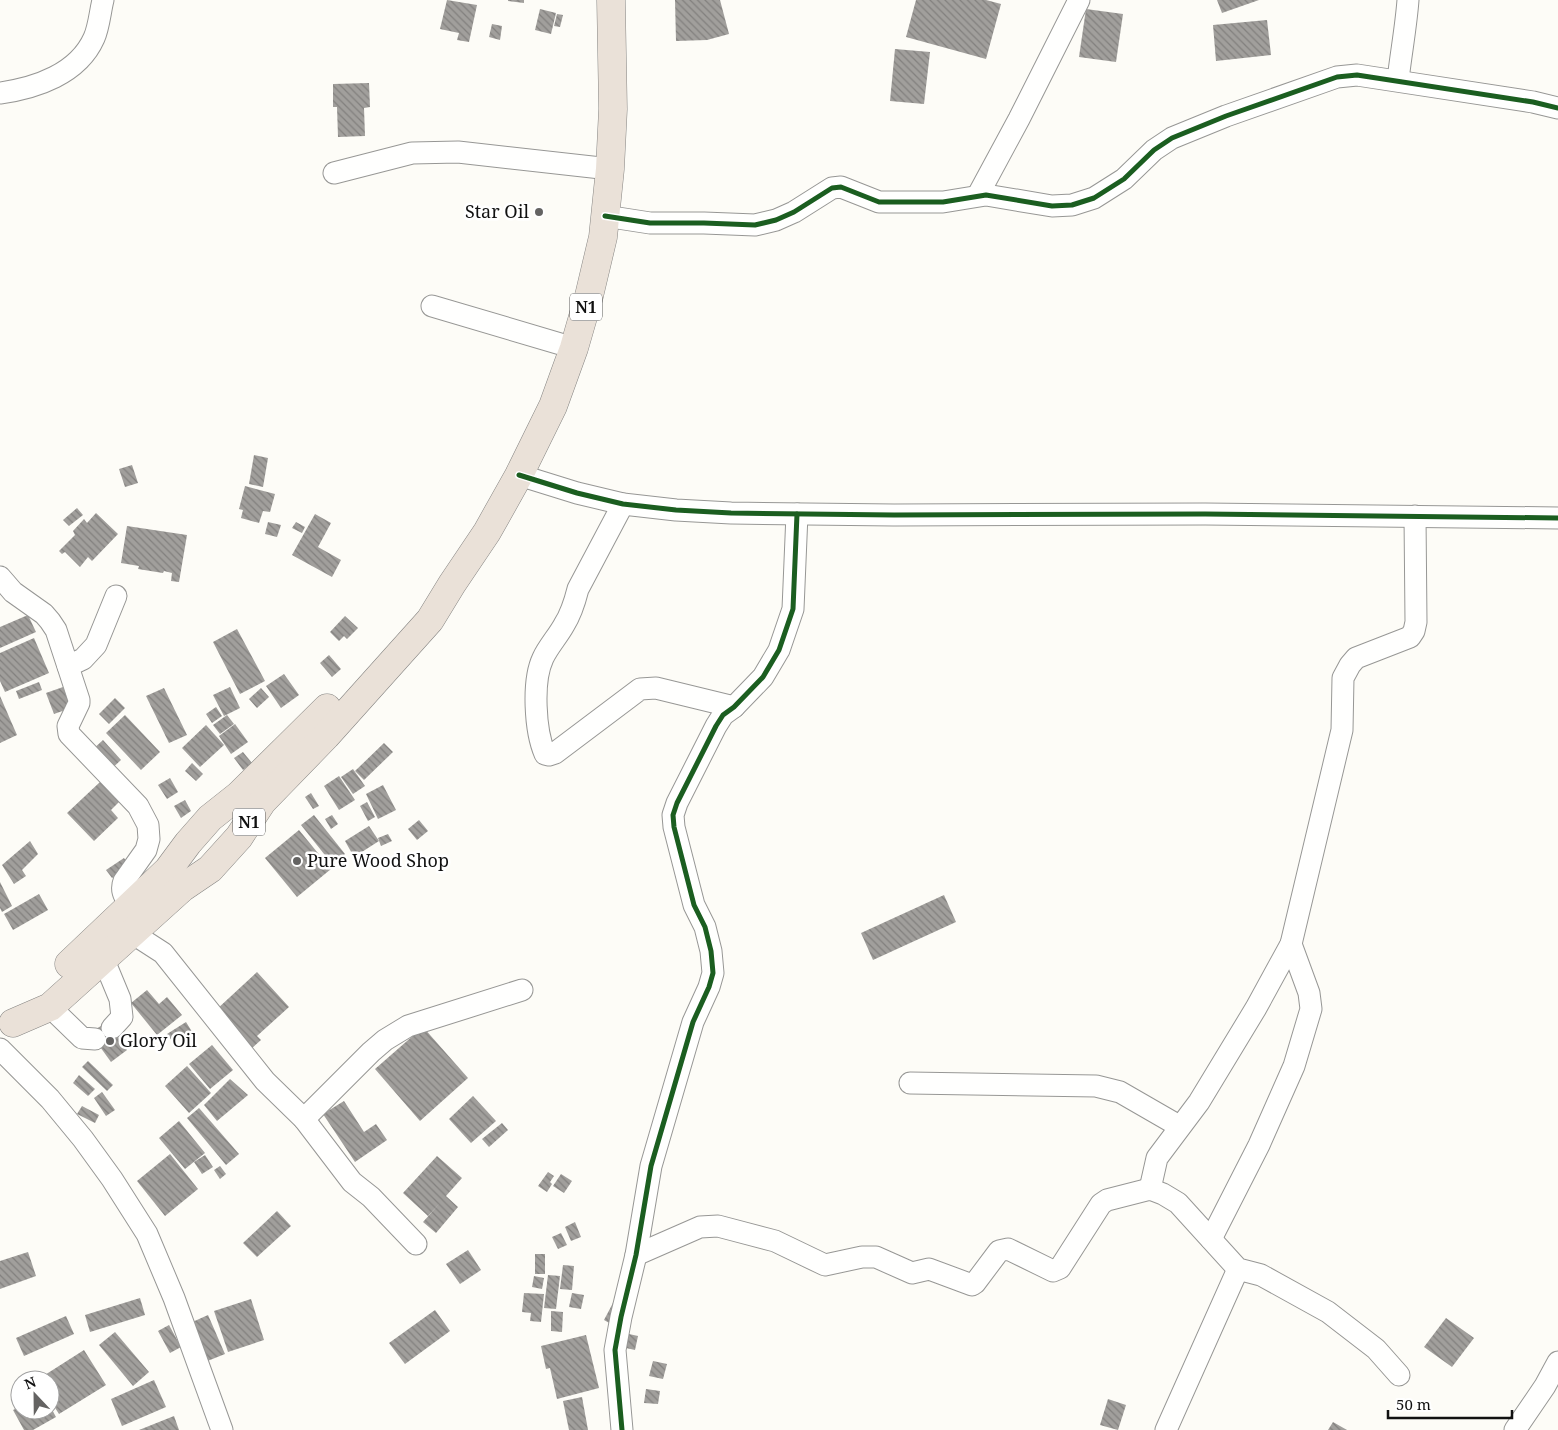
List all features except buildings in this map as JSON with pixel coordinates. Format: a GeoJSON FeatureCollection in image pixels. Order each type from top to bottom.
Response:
{"type":"FeatureCollection","features":[{"type":"Feature","properties":{"kind":"highway","name":"N1"},"geometry":{"type":"LineString","coordinates":[[7,1029],[50,1007],[182,888],[210,869],[239,837],[262,802],[326,736],[430,620],[487,532],[519,476],[553,406],[590,296],[603,237],[610,169],[613,109],[611,0]]}},
{"type":"Feature","properties":{"kind":"highway","name":"N1"},"geometry":{"type":"LineString","coordinates":[[7,1029],[36,995],[168,870],[210,818],[239,796],[452,584]]}},
{"type":"Feature","properties":{"kind":"street"},"geometry":{"type":"LineString","coordinates":[[0,93],[12,92],[42,83],[68,70],[80,58],[94,38],[103,0]]}},
{"type":"Feature","properties":{"kind":"street"},"geometry":{"type":"LineString","coordinates":[[978,195],[1079,0]]}},
{"type":"Feature","properties":{"kind":"street"},"geometry":{"type":"LineString","coordinates":[[1398,80],[1402,41],[1407,22],[1408,0]]}},
{"type":"Feature","properties":{"kind":"street"},"geometry":{"type":"LineString","coordinates":[[605,216],[650,223],[756,225],[776,220],[794,212],[832,188],[841,187],[886,203],[942,202],[978,195],[1052,206],[1072,204],[1094,198],[1124,179],[1154,150],[1172,138],[1226,116],[1337,77],[1357,74],[1533,102],[1558,108]]}},
{"type":"Feature","properties":{"kind":"street"},"geometry":{"type":"LineString","coordinates":[[334,173],[412,153],[458,152],[610,169]]}},
{"type":"Feature","properties":{"kind":"street"},"geometry":{"type":"LineString","coordinates":[[432,306],[574,348]]}},
{"type":"Feature","properties":{"kind":"street"},"geometry":{"type":"LineString","coordinates":[[519,476],[623,504],[676,510],[731,513],[1205,514],[1558,518]]}},
{"type":"Feature","properties":{"kind":"street"},"geometry":{"type":"LineString","coordinates":[[623,504],[578,589],[565,624],[542,659],[536,687],[537,719],[545,754],[549,756],[556,753],[640,689],[656,688],[734,707]]}},
{"type":"Feature","properties":{"kind":"street"},"geometry":{"type":"LineString","coordinates":[[622,1430],[615,1350],[636,1255],[651,1166],[693,1022],[709,987],[713,973],[711,951],[705,927],[694,905],[674,827],[673,815],[677,803],[723,715],[734,707],[763,677],[779,650],[792,608],[797,514]]}},
{"type":"Feature","properties":{"kind":"street"},"geometry":{"type":"LineString","coordinates":[[1150,1189],[1158,1158],[1179,1126],[1199,1102],[1256,1008],[1290,944],[1342,730],[1343,678],[1345,672],[1356,658],[1410,638],[1414,632],[1416,622],[1415,516]]}},
{"type":"Feature","properties":{"kind":"street"},"geometry":{"type":"LineString","coordinates":[[0,577],[13,592],[44,614],[56,630],[79,703],[68,726],[69,734],[138,806],[148,825],[149,839],[146,850],[122,886],[122,892],[130,906]]}},
{"type":"Feature","properties":{"kind":"street"},"geometry":{"type":"LineString","coordinates":[[68,666],[83,659],[96,645],[116,596]]}},
{"type":"Feature","properties":{"kind":"street"},"geometry":{"type":"LineString","coordinates":[[132,933],[164,953],[265,1081],[304,1119],[352,1182],[371,1197],[416,1244]]}},
{"type":"Feature","properties":{"kind":"street"},"geometry":{"type":"LineString","coordinates":[[1211,1239],[1259,1145],[1294,1066],[1311,1009],[1309,993],[1290,944]]}},
{"type":"Feature","properties":{"kind":"street"},"geometry":{"type":"LineString","coordinates":[[50,1007],[82,1038],[103,1033],[122,1017],[120,999],[103,958]]}},
{"type":"Feature","properties":{"kind":"street"},"geometry":{"type":"LineString","coordinates":[[304,1119],[370,1052],[408,1026],[522,990]]}},
{"type":"Feature","properties":{"kind":"street"},"geometry":{"type":"LineString","coordinates":[[0,1050],[50,1099],[83,1139],[112,1179],[147,1234],[174,1298],[222,1430]]}},
{"type":"Feature","properties":{"kind":"street"},"geometry":{"type":"LineString","coordinates":[[910,1083],[1096,1086],[1120,1092],[1179,1126]]}},
{"type":"Feature","properties":{"kind":"street"},"geometry":{"type":"LineString","coordinates":[[636,1255],[700,1228],[718,1226],[775,1241],[825,1265],[862,1257],[876,1258],[912,1272],[930,1269],[972,1284],[975,1283],[999,1251],[1003,1249],[1008,1249],[1053,1271],[1057,1270],[1101,1204],[1107,1200],[1150,1189],[1178,1203],[1238,1269],[1261,1275],[1328,1312],[1353,1329],[1399,1375]]}},
{"type":"Feature","properties":{"kind":"street"},"geometry":{"type":"LineString","coordinates":[[1166,1430],[1238,1269]]}},
{"type":"Feature","properties":{"kind":"street"},"geometry":{"type":"LineString","coordinates":[[1515,1430],[1545,1386],[1558,1362]]}},
{"type":"Feature","properties":{"kind":"cycle path"},"geometry":{"type":"LineString","coordinates":[[605,216],[650,223],[755,225],[776,220],[794,212],[832,188],[841,187],[879,202],[943,202],[986,195],[1052,206],[1072,205],[1094,198],[1124,179],[1154,150],[1172,138],[1226,116],[1337,77],[1357,75],[1533,102],[1558,108]]}},
{"type":"Feature","properties":{"kind":"cycle path"},"geometry":{"type":"LineString","coordinates":[[519,475],[577,493],[623,504],[676,510],[731,513],[894,515],[1205,514],[1558,518]]}},
{"type":"Feature","properties":{"kind":"cycle path"},"geometry":{"type":"LineString","coordinates":[[622,1430],[615,1350],[636,1255],[651,1166],[693,1022],[709,987],[713,973],[711,951],[705,927],[694,905],[674,827],[673,815],[677,803],[723,715],[734,707],[763,677],[779,650],[793,609],[797,514]]}},
{"type":"Feature","properties":{"kind":"place","name":"Star Oil"},"geometry":{"type":"Point","coordinates":[539,212]}},
{"type":"Feature","properties":{"kind":"place","name":"Pure Wood Shop"},"geometry":{"type":"Point","coordinates":[297,861]}},
{"type":"Feature","properties":{"kind":"place","name":"Glory Oil"},"geometry":{"type":"Point","coordinates":[110,1041]}}]}
